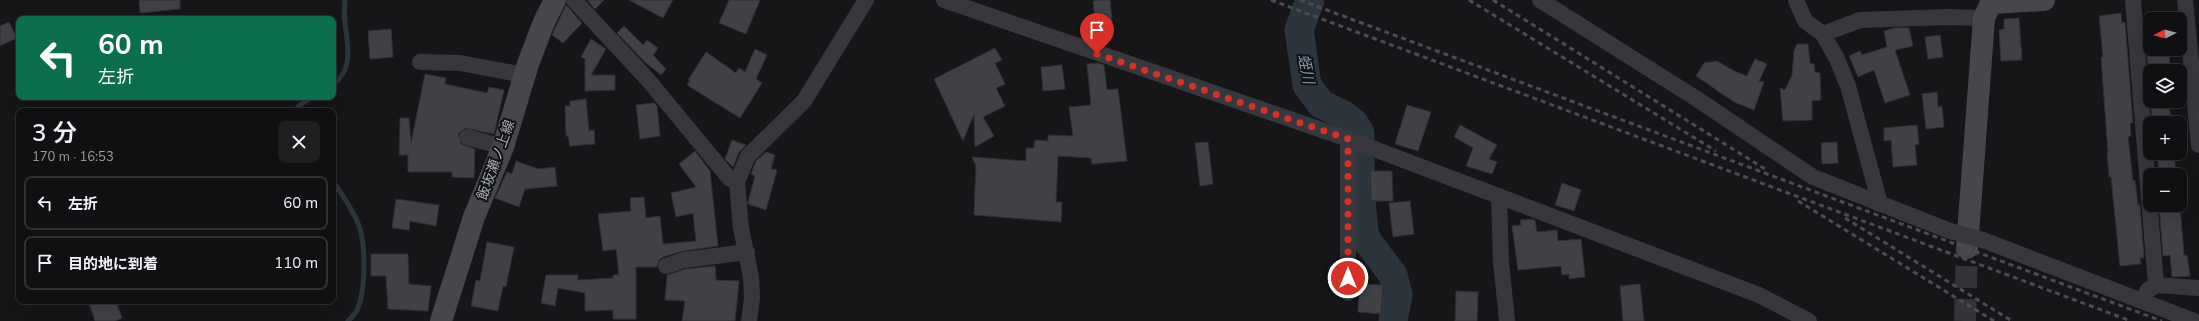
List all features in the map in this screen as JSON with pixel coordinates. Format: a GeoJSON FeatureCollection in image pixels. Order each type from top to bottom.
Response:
{"type":"FeatureCollection","features":[{"type":"Feature","properties":{"kind":"main road","name":"飯坂瀬ノ上線"},"geometry":{"type":"LineString","coordinates":[[441,321],[474,217],[503,147],[524,75],[544,22],[555,0]]}},
{"type":"Feature","properties":{"kind":"main road"},"geometry":{"type":"LineString","coordinates":[[1975,244],[1984,18],[1991,3],[2044,0]]}},
{"type":"Feature","properties":{"kind":"street"},"geometry":{"type":"LineString","coordinates":[[574,0],[649,81],[729,178],[737,182]]}},
{"type":"Feature","properties":{"kind":"street"},"geometry":{"type":"LineString","coordinates":[[748,321],[752,298],[747,252],[741,228],[737,182],[748,156],[804,101],[866,0]]}},
{"type":"Feature","properties":{"kind":"street"},"geometry":{"type":"LineString","coordinates":[[944,0],[1373,148],[1760,295],[1809,321]]}},
{"type":"Feature","properties":{"kind":"street"},"geometry":{"type":"LineString","coordinates":[[1540,0],[1697,99],[1813,177],[1950,231],[1975,244],[2104,285],[2134,299],[2194,321]]}},
{"type":"Feature","properties":{"kind":"street"},"geometry":{"type":"LineString","coordinates":[[1796,0],[1805,20],[1811,27],[1823,34],[1837,59],[1848,86],[1880,204]]}},
{"type":"Feature","properties":{"kind":"street"},"geometry":{"type":"LineString","coordinates":[[2133,0],[2156,285]]}},
{"type":"Feature","properties":{"kind":"street"},"geometry":{"type":"LineString","coordinates":[[2185,0],[2199,136]]}},
{"type":"Feature","properties":{"kind":"street"},"geometry":{"type":"LineString","coordinates":[[1823,34],[1860,20],[1947,17],[1984,18]]}},
{"type":"Feature","properties":{"kind":"street"},"geometry":{"type":"LineString","coordinates":[[420,62],[460,63],[524,75]]}},
{"type":"Feature","properties":{"kind":"street"},"geometry":{"type":"LineString","coordinates":[[468,137],[503,147]]}},
{"type":"Feature","properties":{"kind":"street"},"geometry":{"type":"LineString","coordinates":[[1348,294],[1351,140]]}},
{"type":"Feature","properties":{"kind":"street"},"geometry":{"type":"LineString","coordinates":[[1499,196],[1501,262],[1507,321]]}},
{"type":"Feature","properties":{"kind":"street"},"geometry":{"type":"LineString","coordinates":[[666,266],[684,260],[747,252]]}},
{"type":"Feature","properties":{"kind":"street"},"geometry":{"type":"LineString","coordinates":[[2134,299],[2156,285],[2199,288]]}},
{"type":"Feature","properties":{"kind":"building"},"geometry":{"type":"Polygon","coordinates":[[[139,0],[180,0],[180,9],[140,13],[139,0]]]}},
{"type":"Feature","properties":{"kind":"building"},"geometry":{"type":"Polygon","coordinates":[[[587,0],[604,0],[595,9],[587,0]]]}},
{"type":"Feature","properties":{"kind":"building"},"geometry":{"type":"Polygon","coordinates":[[[629,0],[673,0],[663,18],[629,0]]]}},
{"type":"Feature","properties":{"kind":"building"},"geometry":{"type":"Polygon","coordinates":[[[729,0],[760,0],[746,34],[719,23],[729,0]]]}},
{"type":"Feature","properties":{"kind":"building"},"geometry":{"type":"Polygon","coordinates":[[[1110,0],[1113,31],[1096,33],[1093,1],[1110,0]]]}},
{"type":"Feature","properties":{"kind":"building"},"geometry":{"type":"Polygon","coordinates":[[[566,5],[582,23],[563,43],[552,35],[566,5]]]}},
{"type":"Feature","properties":{"kind":"building"},"geometry":{"type":"Polygon","coordinates":[[[2121,13],[2122,23],[2125,22],[2133,123],[2130,123],[2131,136],[2128,137],[2133,181],[2135,180],[2138,205],[2140,205],[2144,258],[2140,258],[2141,264],[2120,266],[2111,177],[2109,177],[2101,57],[2103,57],[2099,16],[2121,13]]]}},
{"type":"Feature","properties":{"kind":"building"},"geometry":{"type":"Polygon","coordinates":[[[2019,18],[2022,60],[2001,61],[1999,30],[2004,29],[2004,19],[2019,18]]]}},
{"type":"Feature","properties":{"kind":"building"},"geometry":{"type":"Polygon","coordinates":[[[9,22],[16,38],[0,46],[0,26],[9,22]]]}},
{"type":"Feature","properties":{"kind":"building"},"geometry":{"type":"Polygon","coordinates":[[[624,26],[643,45],[647,40],[658,48],[653,55],[666,69],[661,75],[645,62],[617,33],[624,26]]]}},
{"type":"Feature","properties":{"kind":"building"},"geometry":{"type":"Polygon","coordinates":[[[1894,28],[1909,28],[1913,46],[1895,50],[1910,95],[1885,103],[1874,70],[1858,77],[1849,56],[1860,51],[1862,55],[1887,47],[1884,31],[1894,28]]]}},
{"type":"Feature","properties":{"kind":"building"},"geometry":{"type":"Polygon","coordinates":[[[391,29],[393,57],[370,59],[368,31],[391,29]]]}},
{"type":"Feature","properties":{"kind":"building"},"geometry":{"type":"Polygon","coordinates":[[[1940,35],[1943,57],[1928,59],[1925,37],[1940,35]]]}},
{"type":"Feature","properties":{"kind":"building"},"geometry":{"type":"Polygon","coordinates":[[[591,39],[606,49],[591,75],[615,75],[615,90],[585,91],[585,59],[581,57],[591,39]]]}},
{"type":"Feature","properties":{"kind":"building"},"geometry":{"type":"Polygon","coordinates":[[[1797,44],[1808,44],[1810,63],[1814,64],[1815,72],[1820,73],[1821,100],[1812,101],[1812,120],[1783,121],[1780,88],[1785,90],[1792,75],[1794,51],[1797,44]]]}},
{"type":"Feature","properties":{"kind":"building"},"geometry":{"type":"Polygon","coordinates":[[[995,48],[1002,60],[995,63],[1005,84],[996,88],[1005,106],[983,117],[994,136],[975,147],[974,114],[963,141],[934,79],[995,48]]]}},
{"type":"Feature","properties":{"kind":"building"},"geometry":{"type":"Polygon","coordinates":[[[755,49],[767,55],[756,79],[762,83],[740,118],[687,85],[690,81],[688,80],[706,52],[736,73],[739,68],[745,72],[755,49]]]}},
{"type":"Feature","properties":{"kind":"building"},"geometry":{"type":"Polygon","coordinates":[[[2147,56],[2169,56],[2170,64],[2148,64],[2147,56]]]}},
{"type":"Feature","properties":{"kind":"building"},"geometry":{"type":"Polygon","coordinates":[[[1755,59],[1767,64],[1759,81],[1764,82],[1754,110],[1734,102],[1696,76],[1704,63],[1717,61],[1734,71],[1747,76],[1755,59]]]}},
{"type":"Feature","properties":{"kind":"building"},"geometry":{"type":"Polygon","coordinates":[[[1098,63],[1104,65],[1107,90],[1118,89],[1127,161],[1092,164],[1091,158],[1058,156],[1056,202],[1062,202],[1061,222],[974,215],[976,166],[972,157],[1026,161],[1026,148],[1034,148],[1035,140],[1048,141],[1048,135],[1073,136],[1069,107],[1091,105],[1087,64],[1098,63]]]}},
{"type":"Feature","properties":{"kind":"building"},"geometry":{"type":"Polygon","coordinates":[[[1062,65],[1065,89],[1043,91],[1041,67],[1062,65]]]}},
{"type":"Feature","properties":{"kind":"building"},"geometry":{"type":"Polygon","coordinates":[[[425,74],[446,78],[445,84],[487,93],[489,87],[504,90],[494,134],[465,128],[458,134],[461,144],[475,149],[474,178],[452,177],[452,172],[408,172],[408,155],[399,155],[400,118],[409,118],[411,143],[425,74]]]}},
{"type":"Feature","properties":{"kind":"building"},"geometry":{"type":"Polygon","coordinates":[[[1937,92],[1938,107],[1942,106],[1944,127],[1926,129],[1922,94],[1937,92]]]}},
{"type":"Feature","properties":{"kind":"building"},"geometry":{"type":"Polygon","coordinates":[[[586,99],[589,131],[594,130],[595,144],[570,146],[568,136],[566,136],[565,106],[570,106],[570,101],[586,99]]]}},
{"type":"Feature","properties":{"kind":"building"},"geometry":{"type":"Polygon","coordinates":[[[654,103],[657,106],[660,136],[640,139],[636,105],[654,103]]]}},
{"type":"Feature","properties":{"kind":"building"},"geometry":{"type":"Polygon","coordinates":[[[1407,105],[1431,112],[1418,151],[1395,144],[1407,105]]]}},
{"type":"Feature","properties":{"kind":"building"},"geometry":{"type":"Polygon","coordinates":[[[2151,108],[2170,108],[2170,116],[2152,116],[2151,108]]]}},
{"type":"Feature","properties":{"kind":"building"},"geometry":{"type":"Polygon","coordinates":[[[1460,125],[1497,145],[1489,159],[1497,162],[1492,174],[1466,166],[1473,148],[1454,137],[1460,125]]]}},
{"type":"Feature","properties":{"kind":"building"},"geometry":{"type":"Polygon","coordinates":[[[1917,125],[1919,144],[1915,145],[1917,165],[1893,167],[1891,140],[1884,141],[1884,128],[1917,125]]]}},
{"type":"Feature","properties":{"kind":"building"},"geometry":{"type":"Polygon","coordinates":[[[732,140],[746,145],[739,152],[733,167],[725,159],[732,140]]]}},
{"type":"Feature","properties":{"kind":"building"},"geometry":{"type":"Polygon","coordinates":[[[1208,142],[1213,184],[1200,186],[1195,143],[1208,142]]]}},
{"type":"Feature","properties":{"kind":"building"},"geometry":{"type":"Polygon","coordinates":[[[1837,142],[1838,163],[1822,164],[1821,143],[1837,142]]]}},
{"type":"Feature","properties":{"kind":"building"},"geometry":{"type":"Polygon","coordinates":[[[695,151],[710,171],[718,246],[683,251],[663,257],[659,260],[657,267],[636,267],[636,319],[613,319],[613,310],[585,311],[585,293],[558,288],[555,306],[541,303],[546,275],[578,275],[577,280],[613,278],[613,275],[619,275],[616,249],[603,251],[598,214],[631,211],[630,198],[644,197],[646,218],[660,216],[663,244],[696,241],[693,213],[676,217],[671,193],[696,187],[679,164],[695,151]]]}},
{"type":"Feature","properties":{"kind":"building"},"geometry":{"type":"Polygon","coordinates":[[[766,152],[775,155],[771,169],[777,170],[766,210],[748,204],[748,202],[755,176],[751,174],[756,161],[766,152]]]}},
{"type":"Feature","properties":{"kind":"building"},"geometry":{"type":"Polygon","coordinates":[[[2158,160],[2175,160],[2175,168],[2158,168],[2158,160]]]}},
{"type":"Feature","properties":{"kind":"building"},"geometry":{"type":"Polygon","coordinates":[[[516,161],[538,169],[555,167],[557,186],[525,189],[519,207],[495,198],[507,172],[512,174],[516,161]]]}},
{"type":"Feature","properties":{"kind":"building"},"geometry":{"type":"Polygon","coordinates":[[[1370,171],[1392,171],[1393,201],[1371,201],[1370,171]]]}},
{"type":"Feature","properties":{"kind":"building"},"geometry":{"type":"Polygon","coordinates":[[[1562,183],[1581,190],[1574,211],[1555,205],[1562,183]]]}},
{"type":"Feature","properties":{"kind":"building"},"geometry":{"type":"Polygon","coordinates":[[[396,199],[439,205],[436,226],[410,221],[409,230],[392,228],[396,199]]]}},
{"type":"Feature","properties":{"kind":"building"},"geometry":{"type":"Polygon","coordinates":[[[1410,201],[1414,234],[1393,237],[1389,203],[1410,201]]]}},
{"type":"Feature","properties":{"kind":"building"},"geometry":{"type":"Polygon","coordinates":[[[2160,212],[2181,212],[2184,255],[2187,255],[2190,276],[2172,277],[2170,255],[2163,256],[2160,212]]]}},
{"type":"Feature","properties":{"kind":"building"},"geometry":{"type":"Polygon","coordinates":[[[1520,220],[1535,220],[1537,232],[1557,230],[1558,241],[1581,239],[1585,277],[1569,279],[1569,274],[1562,275],[1561,266],[1518,270],[1512,226],[1521,225],[1520,220]]]}},
{"type":"Feature","properties":{"kind":"building"},"geometry":{"type":"Polygon","coordinates":[[[487,242],[514,247],[506,287],[503,286],[498,311],[471,306],[476,280],[480,281],[487,242]]]}},
{"type":"Feature","properties":{"kind":"building"},"geometry":{"type":"Polygon","coordinates":[[[371,254],[408,254],[409,284],[431,286],[428,311],[388,309],[386,276],[371,276],[371,254]]]}},
{"type":"Feature","properties":{"kind":"building"},"geometry":{"type":"Polygon","coordinates":[[[715,266],[716,280],[739,281],[735,321],[682,321],[685,301],[665,300],[667,275],[686,269],[715,266]]]}},
{"type":"Feature","properties":{"kind":"building"},"geometry":{"type":"Polygon","coordinates":[[[1360,284],[1383,285],[1381,314],[1358,312],[1360,284]]]}},
{"type":"Feature","properties":{"kind":"building"},"geometry":{"type":"Polygon","coordinates":[[[1640,284],[1644,321],[1623,321],[1620,286],[1640,284]]]}},
{"type":"Feature","properties":{"kind":"building"},"geometry":{"type":"Polygon","coordinates":[[[1456,291],[1478,292],[1477,321],[1455,321],[1456,291]]]}},
{"type":"Feature","properties":{"kind":"building"},"geometry":{"type":"Polygon","coordinates":[[[89,304],[117,304],[122,318],[115,321],[95,321],[89,304]]]}},
{"type":"Feature","properties":{"kind":"waterway"},"geometry":{"type":"LineString","coordinates":[[336,81],[346,67],[348,56],[344,10],[345,0]]}},
{"type":"Feature","properties":{"kind":"waterway","name":"蛭川"},"geometry":{"type":"LineString","coordinates":[[1310,0],[1299,30],[1307,85],[1321,104],[1344,115],[1354,123],[1360,133],[1360,189],[1364,233],[1368,242],[1393,275],[1398,294],[1393,321]]}},
{"type":"Feature","properties":{"kind":"waterway"},"geometry":{"type":"LineString","coordinates":[[298,108],[308,100]]}},
{"type":"Feature","properties":{"kind":"waterway"},"geometry":{"type":"LineString","coordinates":[[336,185],[357,220],[363,245],[364,269],[362,294],[356,312],[348,321]]}},
{"type":"Feature","properties":{"kind":"tunnel"},"geometry":{"type":"LineString","coordinates":[[1965,321],[1967,248]]}},
{"type":"Feature","properties":{"kind":"railway"},"geometry":{"type":"LineString","coordinates":[[1271,0],[2131,321]]}},
{"type":"Feature","properties":{"kind":"railway"},"geometry":{"type":"LineString","coordinates":[[1300,0],[2162,321]]}},
{"type":"Feature","properties":{"kind":"railway"},"geometry":{"type":"LineString","coordinates":[[1469,0],[1716,151]]}},
{"type":"Feature","properties":{"kind":"railway"},"geometry":{"type":"LineString","coordinates":[[1493,0],[1765,169]]}},
{"type":"Feature","properties":{"kind":"railway"},"geometry":{"type":"LineString","coordinates":[[1798,201],[1994,321]]}},
{"type":"Feature","properties":{"kind":"railway"},"geometry":{"type":"LineString","coordinates":[[1845,218],[2012,321]]}},
{"type":"Feature","properties":{"kind":"route"},"geometry":{"type":"LineString","coordinates":[[1097,54],[1348,139],[1348,278]]}}]}
